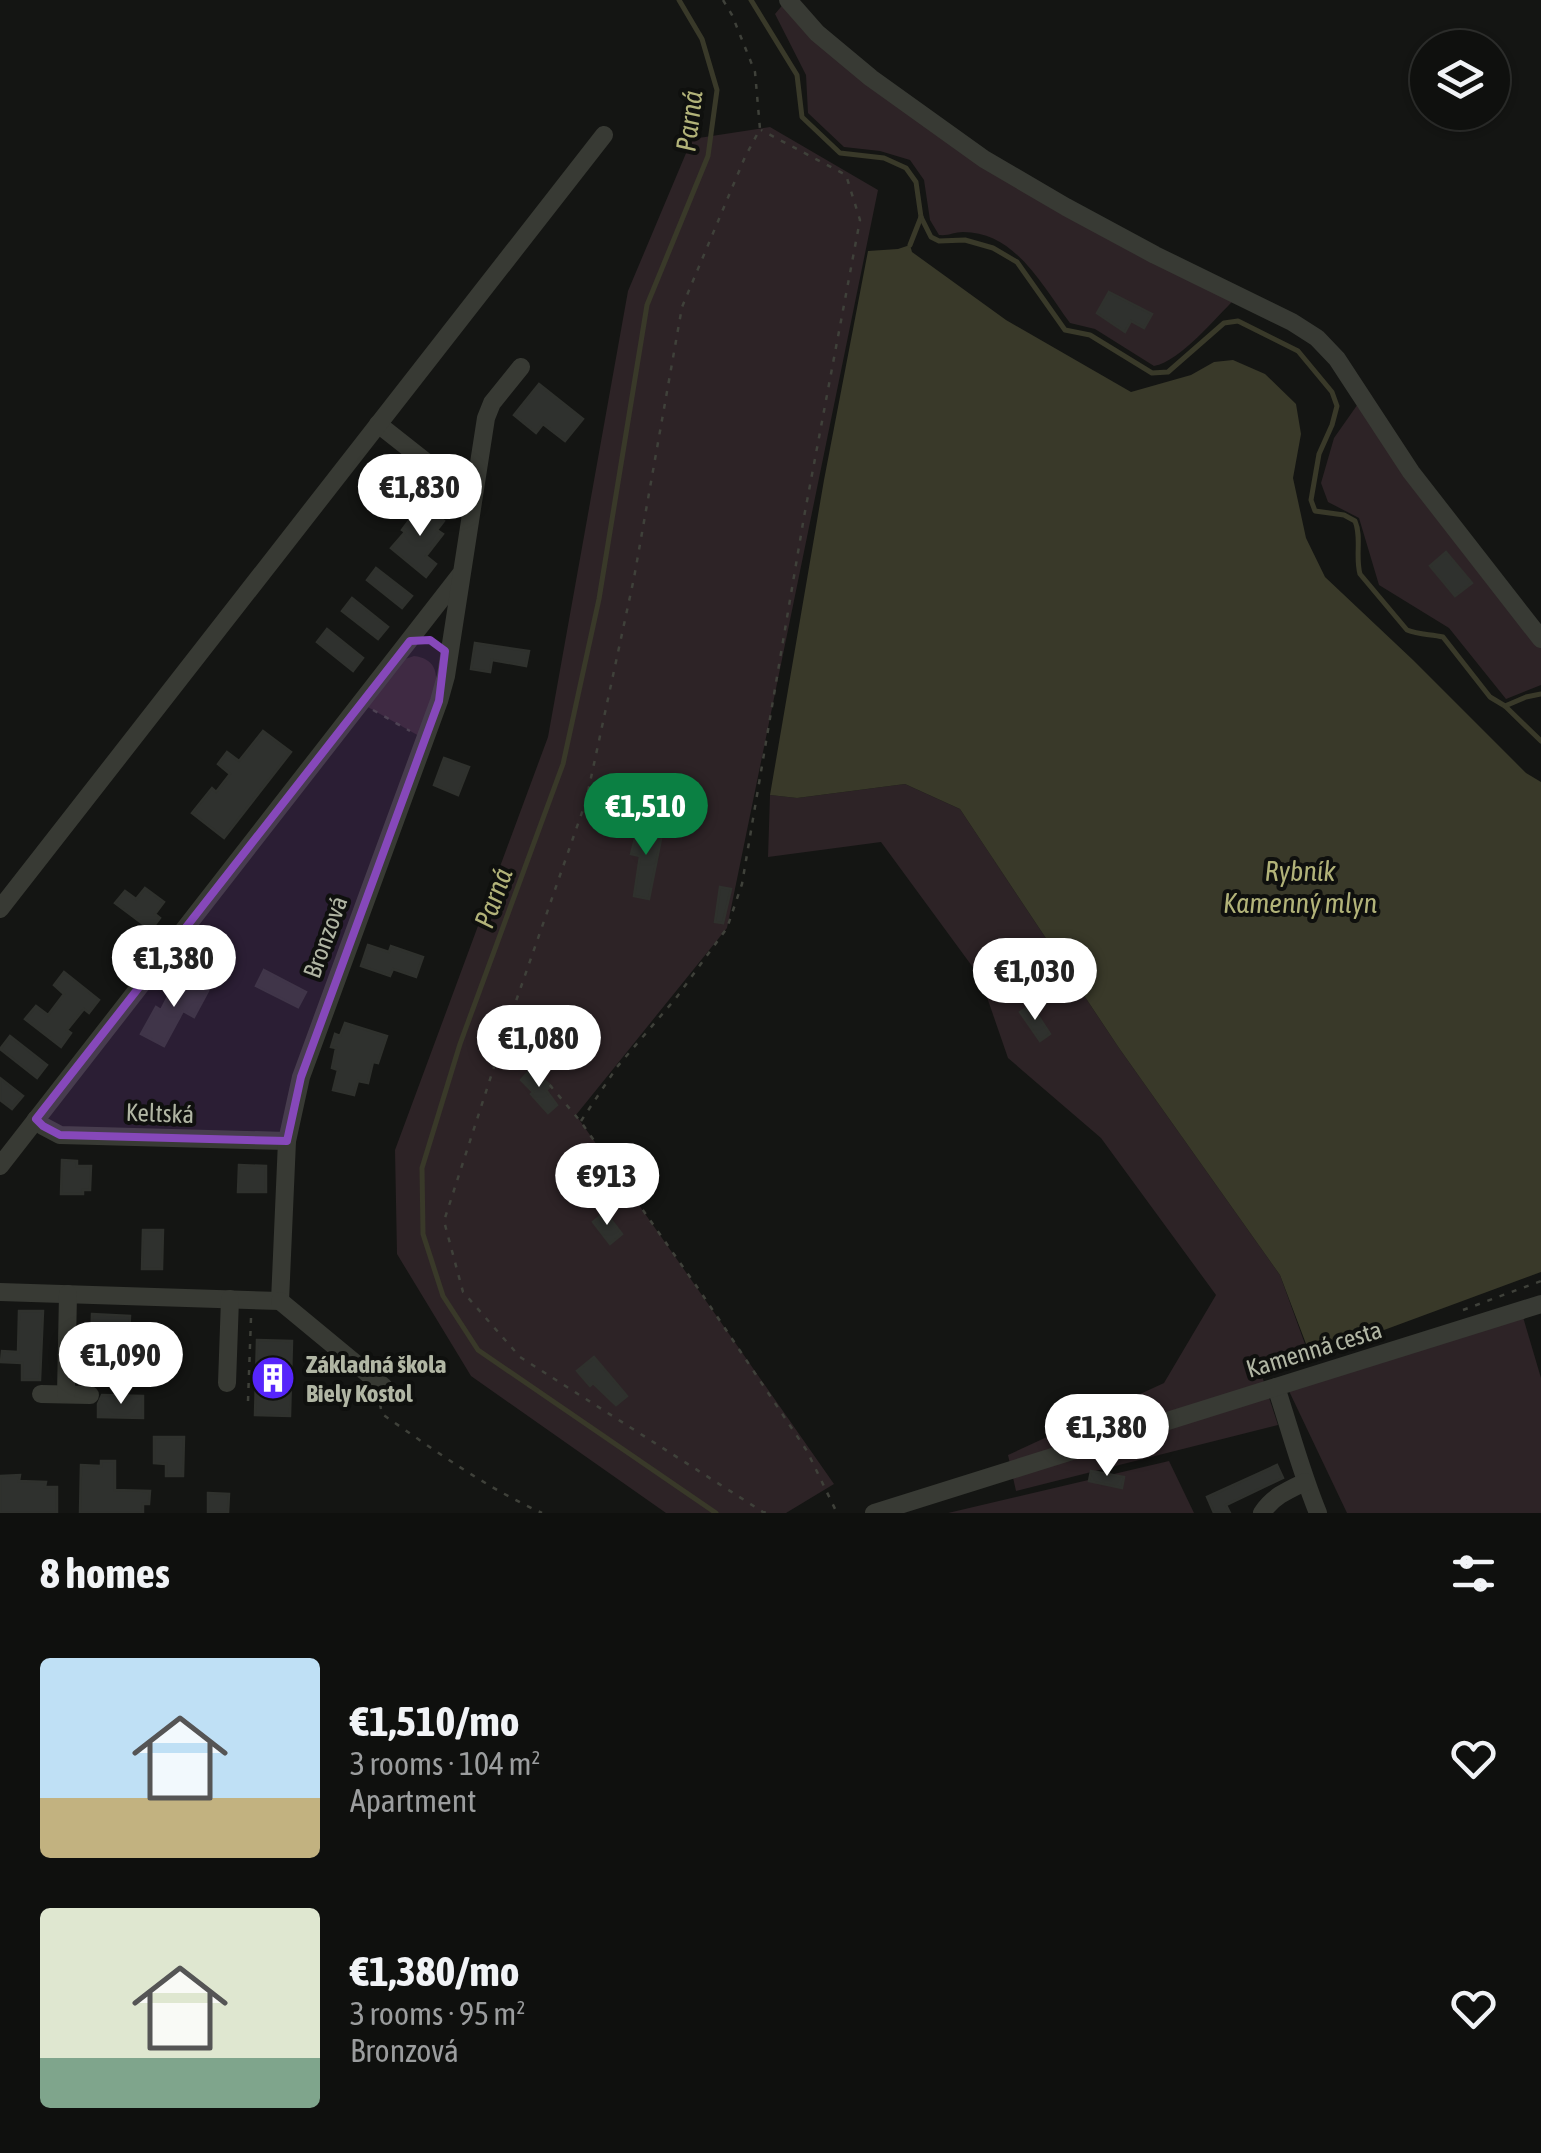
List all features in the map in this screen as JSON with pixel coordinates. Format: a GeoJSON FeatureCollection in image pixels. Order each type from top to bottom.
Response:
{"type":"FeatureCollection","features":[{"type":"Feature","properties":{"kind":"street"},"geometry":{"type":"LineString","coordinates":[[788,0],[817,33],[871,78],[984,159],[1066,207],[1317,338],[1337,359],[1411,472],[1541,639]]}},
{"type":"Feature","properties":{"kind":"street"},"geometry":{"type":"LineString","coordinates":[[0,909],[604,135]]}},
{"type":"Feature","properties":{"kind":"street","name":"Bronzová"},"geometry":{"type":"LineString","coordinates":[[280,1301],[287,1141],[301,1076],[439,702],[487,412],[521,367]]}},
{"type":"Feature","properties":{"kind":"street"},"geometry":{"type":"LineString","coordinates":[[378,424],[473,499]]}},
{"type":"Feature","properties":{"kind":"street","name":"Bronzová"},"geometry":{"type":"LineString","coordinates":[[0,1166],[461,574]]}},
{"type":"Feature","properties":{"kind":"street"},"geometry":{"type":"LineString","coordinates":[[410,641],[433,641],[448,658]]}},
{"type":"Feature","properties":{"kind":"street","name":"Keltská"},"geometry":{"type":"LineString","coordinates":[[36,1120],[60,1135],[287,1141]]}},
{"type":"Feature","properties":{"kind":"street"},"geometry":{"type":"LineString","coordinates":[[0,1292],[280,1301],[381,1390]]}},
{"type":"Feature","properties":{"kind":"street"},"geometry":{"type":"LineString","coordinates":[[66,1394],[68,1294]]}},
{"type":"Feature","properties":{"kind":"street"},"geometry":{"type":"LineString","coordinates":[[228,1383],[230,1299]]}},
{"type":"Feature","properties":{"kind":"street","name":"Kamenná cesta"},"geometry":{"type":"LineString","coordinates":[[874,1513],[1541,1304]]}},
{"type":"Feature","properties":{"kind":"street"},"geometry":{"type":"LineString","coordinates":[[1276,1386],[1318,1513]]}},
{"type":"Feature","properties":{"kind":"street"},"geometry":{"type":"LineString","coordinates":[[42,1394],[90,1395]]}},
{"type":"Feature","properties":{"kind":"street"},"geometry":{"type":"LineString","coordinates":[[1262,1513],[1280,1494],[1305,1482]]}},
{"type":"Feature","properties":{"kind":"path"},"geometry":{"type":"LineString","coordinates":[[723,0],[755,72],[760,129],[682,307],[634,578],[586,801],[444,1221],[463,1292],[520,1357],[769,1513]]}},
{"type":"Feature","properties":{"kind":"path"},"geometry":{"type":"LineString","coordinates":[[581,1122],[617,1067],[676,998],[727,928],[742,884],[860,220],[846,175],[760,129]]}},
{"type":"Feature","properties":{"kind":"path"},"geometry":{"type":"LineString","coordinates":[[366,706],[418,736]]}},
{"type":"Feature","properties":{"kind":"path"},"geometry":{"type":"LineString","coordinates":[[508,1024],[702,1294],[807,1450],[837,1513]]}},
{"type":"Feature","properties":{"kind":"path"},"geometry":{"type":"LineString","coordinates":[[248,1401],[251,1310]]}},
{"type":"Feature","properties":{"kind":"path"},"geometry":{"type":"LineString","coordinates":[[381,1390],[382,1414],[450,1462],[542,1513]]}},
{"type":"Feature","properties":{"kind":"highlighted area"},"geometry":{"type":"Polygon","coordinates":[[[430,640],[445,651],[439,701],[301,1077],[287,1141],[60,1135],[43,1126],[36,1119],[410,641],[430,640]]]}},
{"type":"Feature","properties":{"kind":"shaded area"},"geometry":{"type":"Polygon","coordinates":[[[785,2],[874,86],[1235,299],[1186,348],[1154,366],[1095,329],[1070,323],[1013,251],[982,234],[939,235],[930,220],[924,180],[910,160],[880,151],[844,147],[808,113],[806,75],[775,14],[785,2]]]}},
{"type":"Feature","properties":{"kind":"shaded area"},"geometry":{"type":"Polygon","coordinates":[[[770,127],[878,190],[727,928],[576,1115],[834,1484],[786,1513],[666,1513],[471,1376],[397,1254],[395,1150],[548,737],[628,291],[692,139],[770,127]]]}},
{"type":"Feature","properties":{"kind":"shaded area"},"geometry":{"type":"Polygon","coordinates":[[[1360,401],[1541,644],[1541,685],[1506,699],[1449,628],[1379,585],[1359,518],[1328,502],[1321,483],[1334,438],[1360,401]]]}},
{"type":"Feature","properties":{"kind":"shaded area"},"geometry":{"type":"Polygon","coordinates":[[[414,656],[427,660],[436,677],[419,736],[366,706],[405,659],[414,656]]]}},
{"type":"Feature","properties":{"kind":"shaded area"},"geometry":{"type":"Polygon","coordinates":[[[905,784],[960,809],[1119,1048],[1280,1275],[1310,1358],[1261,1373],[1278,1425],[1016,1491],[1008,1455],[1164,1383],[1216,1295],[1101,1138],[1008,1058],[980,977],[881,842],[768,857],[770,795],[797,798],[905,784]]]}},
{"type":"Feature","properties":{"kind":"shaded area"},"geometry":{"type":"Polygon","coordinates":[[[1523,1317],[1541,1378],[1541,1513],[1347,1513],[1289,1391],[1523,1317]]]}},
{"type":"Feature","properties":{"kind":"shaded area"},"geometry":{"type":"Polygon","coordinates":[[[1169,1461],[1194,1513],[948,1513],[1169,1461]]]}},
{"type":"Feature","properties":{"kind":"water","name":"Rybník Kamenný mlyn"},"geometry":{"type":"Polygon","coordinates":[[[910,245],[912,252],[1006,320],[1131,392],[1191,375],[1214,362],[1233,360],[1265,374],[1296,404],[1301,434],[1293,478],[1306,538],[1325,577],[1526,773],[1541,782],[1541,1272],[1311,1357],[1280,1275],[1119,1048],[960,809],[905,784],[797,798],[770,795],[868,251],[910,245]]]}},
{"type":"Feature","properties":{"kind":"building"},"geometry":{"type":"Polygon","coordinates":[[[1109,292],[1152,314],[1144,328],[1131,321],[1125,332],[1097,313],[1109,292]]]}},
{"type":"Feature","properties":{"kind":"building"},"geometry":{"type":"Polygon","coordinates":[[[539,384],[583,419],[565,441],[543,424],[536,433],[514,415],[539,384]]]}},
{"type":"Feature","properties":{"kind":"building"},"geometry":{"type":"Polygon","coordinates":[[[422,503],[444,521],[437,530],[443,534],[426,556],[436,564],[426,577],[391,548],[422,503]]]}},
{"type":"Feature","properties":{"kind":"building"},"geometry":{"type":"Polygon","coordinates":[[[1446,552],[1472,583],[1455,596],[1430,566],[1446,552]]]}},
{"type":"Feature","properties":{"kind":"building"},"geometry":{"type":"Polygon","coordinates":[[[376,568],[412,596],[402,608],[367,580],[376,568]]]}},
{"type":"Feature","properties":{"kind":"building"},"geometry":{"type":"Polygon","coordinates":[[[352,598],[388,627],[378,639],[342,611],[352,598]]]}},
{"type":"Feature","properties":{"kind":"building"},"geometry":{"type":"Polygon","coordinates":[[[327,629],[363,658],[353,671],[317,642],[327,629]]]}},
{"type":"Feature","properties":{"kind":"building"},"geometry":{"type":"Polygon","coordinates":[[[475,643],[529,651],[526,666],[492,660],[490,672],[471,669],[475,643]]]}},
{"type":"Feature","properties":{"kind":"building"},"geometry":{"type":"Polygon","coordinates":[[[263,731],[291,752],[224,838],[192,813],[212,788],[216,792],[230,774],[218,764],[227,752],[239,761],[263,731]]]}},
{"type":"Feature","properties":{"kind":"building"},"geometry":{"type":"Polygon","coordinates":[[[444,758],[469,767],[458,795],[434,785],[444,758]]]}},
{"type":"Feature","properties":{"kind":"building"},"geometry":{"type":"Polygon","coordinates":[[[638,826],[663,829],[649,899],[634,896],[640,856],[631,854],[638,826]]]}},
{"type":"Feature","properties":{"kind":"building"},"geometry":{"type":"Polygon","coordinates":[[[720,887],[731,889],[723,923],[715,922],[720,887]]]}},
{"type":"Feature","properties":{"kind":"building"},"geometry":{"type":"Polygon","coordinates":[[[145,888],[164,902],[155,914],[160,918],[151,930],[115,903],[125,891],[136,899],[145,888]]]}},
{"type":"Feature","properties":{"kind":"building"},"geometry":{"type":"Polygon","coordinates":[[[368,945],[389,952],[391,946],[423,957],[416,977],[393,969],[390,976],[361,966],[368,945]]]}},
{"type":"Feature","properties":{"kind":"building"},"geometry":{"type":"Polygon","coordinates":[[[264,970],[306,992],[298,1007],[256,986],[264,970]]]}},
{"type":"Feature","properties":{"kind":"building"},"geometry":{"type":"Polygon","coordinates":[[[64,972],[99,1000],[89,1013],[84,1009],[67,1030],[71,1033],[61,1047],[25,1019],[36,1006],[48,1015],[64,994],[54,985],[64,972]]]}},
{"type":"Feature","properties":{"kind":"building"},"geometry":{"type":"Polygon","coordinates":[[[179,975],[208,991],[194,1017],[183,1011],[164,1046],[141,1034],[156,1007],[161,1010],[179,975]]]}},
{"type":"Feature","properties":{"kind":"building"},"geometry":{"type":"Polygon","coordinates":[[[1031,1005],[1050,1034],[1040,1041],[1020,1012],[1031,1005]]]}},
{"type":"Feature","properties":{"kind":"building"},"geometry":{"type":"Polygon","coordinates":[[[345,1023],[387,1036],[378,1063],[373,1062],[368,1083],[358,1081],[354,1095],[333,1090],[338,1070],[332,1068],[336,1048],[331,1047],[335,1034],[340,1036],[345,1023]]]}},
{"type":"Feature","properties":{"kind":"building"},"geometry":{"type":"Polygon","coordinates":[[[10,1036],[47,1065],[37,1078],[0,1049],[10,1036]]]}},
{"type":"Feature","properties":{"kind":"building"},"geometry":{"type":"Polygon","coordinates":[[[531,1069],[551,1086],[546,1090],[557,1105],[548,1113],[521,1080],[531,1069]]]}},
{"type":"Feature","properties":{"kind":"building"},"geometry":{"type":"Polygon","coordinates":[[[0,1078],[23,1096],[12,1109],[0,1100],[0,1078]]]}},
{"type":"Feature","properties":{"kind":"building"},"geometry":{"type":"Polygon","coordinates":[[[62,1160],[91,1166],[90,1190],[83,1190],[83,1194],[61,1194],[62,1160]]]}},
{"type":"Feature","properties":{"kind":"building"},"geometry":{"type":"Polygon","coordinates":[[[239,1165],[266,1166],[266,1192],[238,1192],[239,1165]]]}},
{"type":"Feature","properties":{"kind":"building"},"geometry":{"type":"Polygon","coordinates":[[[605,1212],[622,1234],[610,1244],[593,1222],[605,1212]]]}},
{"type":"Feature","properties":{"kind":"building"},"geometry":{"type":"Polygon","coordinates":[[[143,1230],[163,1230],[162,1269],[142,1269],[143,1230]]]}},
{"type":"Feature","properties":{"kind":"building"},"geometry":{"type":"Polygon","coordinates":[[[19,1311],[43,1311],[40,1380],[22,1380],[22,1363],[1,1362],[2,1351],[18,1352],[19,1311]]]}},
{"type":"Feature","properties":{"kind":"building"},"geometry":{"type":"Polygon","coordinates":[[[92,1314],[130,1316],[129,1337],[121,1337],[120,1346],[91,1344],[92,1314]]]}},
{"type":"Feature","properties":{"kind":"building","name":"Základná škola Biely Kostol"},"geometry":{"type":"Polygon","coordinates":[[[257,1340],[292,1341],[290,1416],[255,1415],[257,1340]]]}},
{"type":"Feature","properties":{"kind":"building"},"geometry":{"type":"Polygon","coordinates":[[[594,1357],[627,1396],[616,1405],[577,1371],[594,1357]]]}},
{"type":"Feature","properties":{"kind":"building"},"geometry":{"type":"Polygon","coordinates":[[[102,1395],[143,1396],[143,1418],[98,1417],[102,1395]]]}},
{"type":"Feature","properties":{"kind":"building"},"geometry":{"type":"Polygon","coordinates":[[[154,1437],[184,1437],[183,1476],[166,1476],[166,1464],[154,1463],[154,1437]]]}},
{"type":"Feature","properties":{"kind":"building"},"geometry":{"type":"Polygon","coordinates":[[[101,1461],[115,1461],[115,1490],[150,1491],[143,1513],[80,1513],[81,1465],[101,1466],[101,1461]]]}},
{"type":"Feature","properties":{"kind":"building"},"geometry":{"type":"Polygon","coordinates":[[[1277,1465],[1283,1478],[1226,1505],[1230,1513],[1214,1513],[1207,1497],[1277,1465]]]}},
{"type":"Feature","properties":{"kind":"building"},"geometry":{"type":"Polygon","coordinates":[[[1091,1471],[1124,1477],[1122,1488],[1089,1481],[1091,1471]]]}},
{"type":"Feature","properties":{"kind":"building"},"geometry":{"type":"Polygon","coordinates":[[[20,1475],[19,1481],[46,1482],[45,1487],[57,1487],[57,1513],[0,1513],[0,1476],[20,1475]]]}},
{"type":"Feature","properties":{"kind":"building"},"geometry":{"type":"Polygon","coordinates":[[[208,1493],[229,1494],[228,1513],[208,1513],[208,1493]]]}},
{"type":"Feature","properties":{"kind":"waterway","name":"Parná"},"geometry":{"type":"LineString","coordinates":[[679,0],[702,39],[717,90],[708,156],[647,305],[599,599],[563,764],[460,1044],[422,1168],[423,1234],[443,1296],[478,1350],[716,1513]]}},
{"type":"Feature","properties":{"kind":"waterway"},"geometry":{"type":"LineString","coordinates":[[751,0],[797,75],[802,117],[840,153],[884,158],[906,168],[916,182],[921,217],[931,237],[993,248],[1017,262],[1065,330],[1090,335],[1152,373],[1168,372],[1224,323],[1238,321],[1298,351],[1332,392],[1337,406],[1319,454],[1311,500],[1315,511],[1344,515],[1355,521],[1360,574],[1407,630],[1443,637],[1490,697],[1541,741]]}},
{"type":"Feature","properties":{"kind":"waterway"},"geometry":{"type":"LineString","coordinates":[[910,245],[921,217]]}},
{"type":"Feature","properties":{"kind":"waterway"},"geometry":{"type":"LineString","coordinates":[[1505,706],[1541,694]]}},
{"type":"Feature","properties":{"kind":"place","name":"Základná škola Biely Kostol"},"geometry":{"type":"Point","coordinates":[273,1378]}}]}
